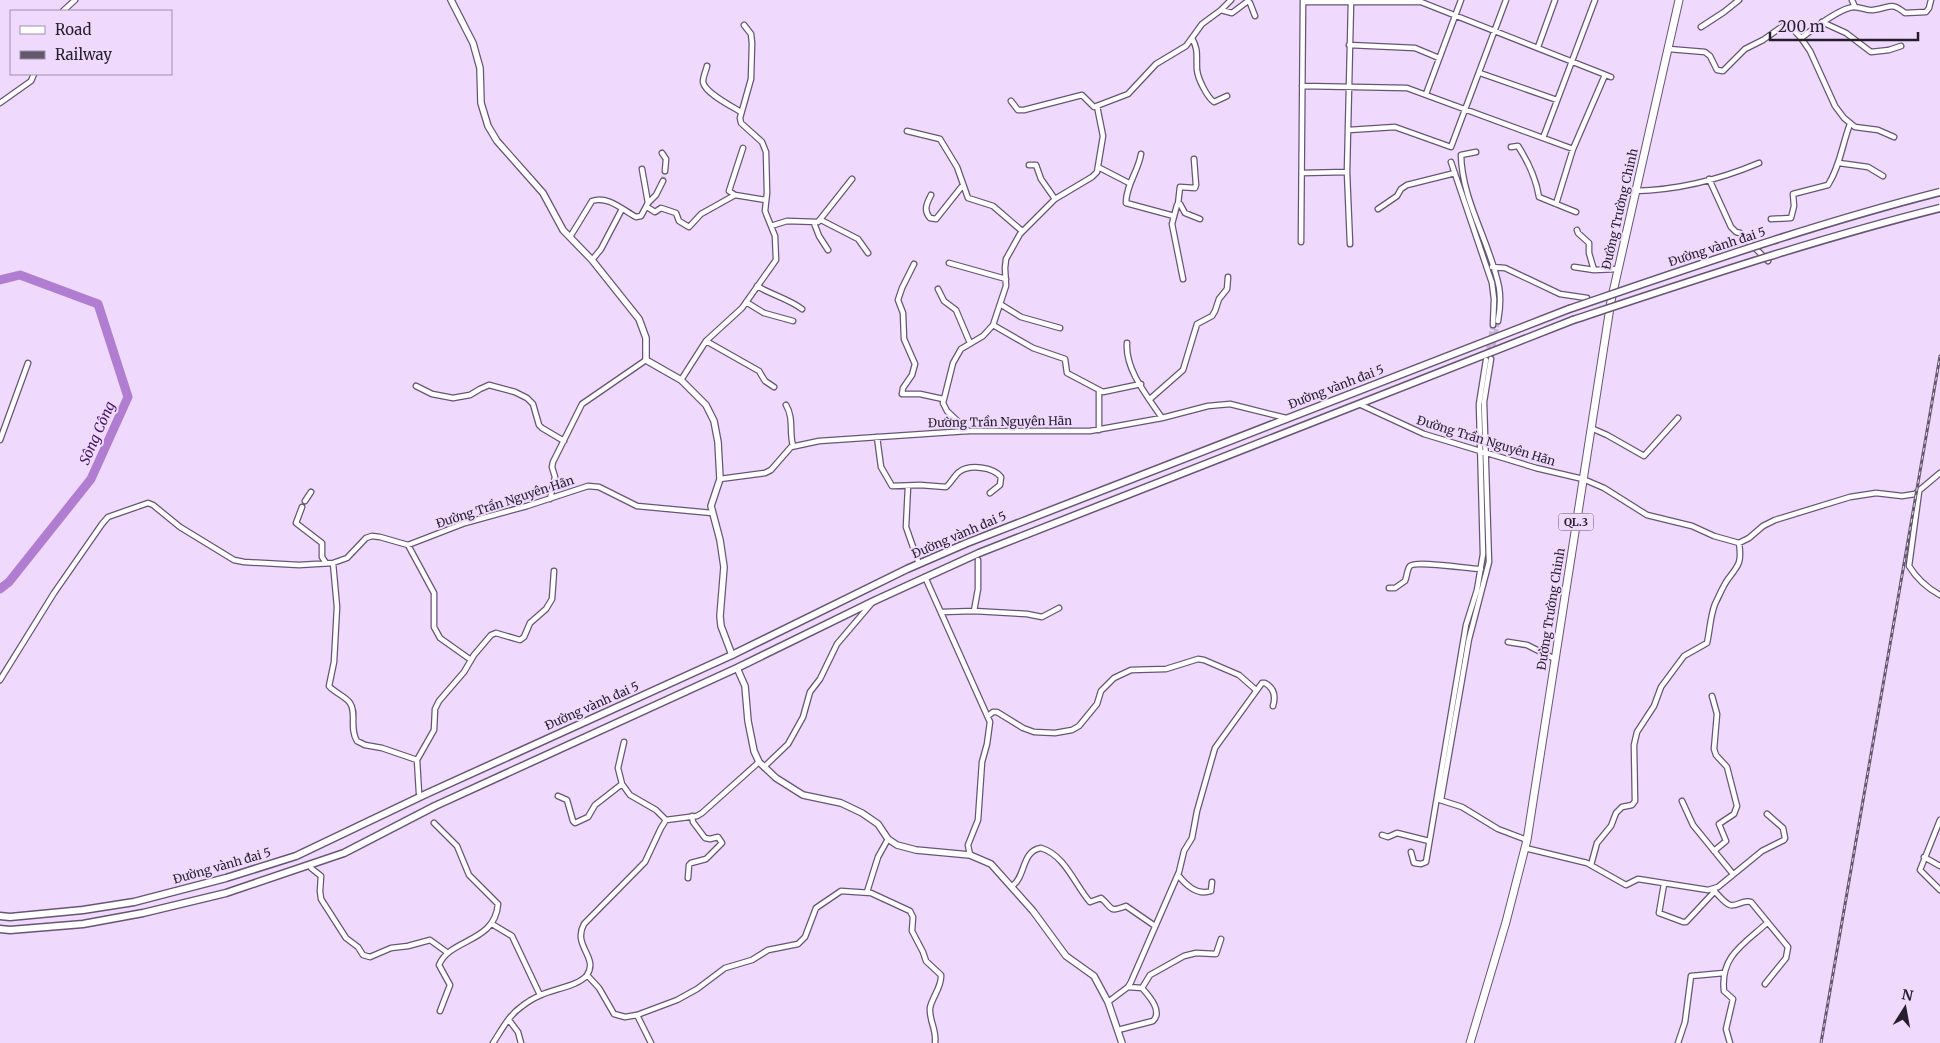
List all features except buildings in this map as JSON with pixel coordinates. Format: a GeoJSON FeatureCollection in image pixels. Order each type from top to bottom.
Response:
{"type":"FeatureCollection","features":[{"type":"Feature","properties":{"kind":"highway","name":"Đường Trường Chinh"},"geometry":{"type":"LineString","coordinates":[[1470,1043],[1506,922],[1527,840],[1617,269],[1679,0]]}},
{"type":"Feature","properties":{"kind":"main road","name":"Đường vành đai 5"},"geometry":{"type":"LineString","coordinates":[[0,916],[10,917],[83,910],[134,902],[226,878],[296,856],[426,794],[732,655],[919,564],[971,541],[1569,309],[1717,258],[1873,209],[1940,192]]}},
{"type":"Feature","properties":{"kind":"main road","name":"Đường vành đai 5"},"geometry":{"type":"LineString","coordinates":[[0,929],[10,930],[83,924],[143,914],[226,893],[344,853],[435,806],[737,668],[876,600],[979,553],[1573,320],[1723,270],[1862,228],[1940,208]]}},
{"type":"Feature","properties":{"kind":"main road"},"geometry":{"type":"LineString","coordinates":[[732,655],[737,668]]}},
{"type":"Feature","properties":{"kind":"street"},"geometry":{"type":"LineString","coordinates":[[64,10],[75,0]]}},
{"type":"Feature","properties":{"kind":"street"},"geometry":{"type":"LineString","coordinates":[[451,0],[473,43],[481,76],[481,103],[488,126],[496,140],[543,193],[563,230],[592,260],[639,319],[646,338],[646,360]]}},
{"type":"Feature","properties":{"kind":"street"},"geometry":{"type":"LineString","coordinates":[[1011,101],[1018,110],[1024,110],[1082,95],[1094,107],[1128,94],[1156,64],[1183,48],[1202,24],[1231,0]]}},
{"type":"Feature","properties":{"kind":"street"},"geometry":{"type":"LineString","coordinates":[[1426,94],[1461,0]]}},
{"type":"Feature","properties":{"kind":"street"},"geometry":{"type":"LineString","coordinates":[[1349,130],[1395,127],[1451,147],[1480,73],[1493,30],[1506,0]]}},
{"type":"Feature","properties":{"kind":"street"},"geometry":{"type":"LineString","coordinates":[[1538,47],[1555,0]]}},
{"type":"Feature","properties":{"kind":"street"},"geometry":{"type":"LineString","coordinates":[[1542,138],[1595,0]]}},
{"type":"Feature","properties":{"kind":"street"},"geometry":{"type":"LineString","coordinates":[[1701,27],[1739,0]]}},
{"type":"Feature","properties":{"kind":"street"},"geometry":{"type":"LineString","coordinates":[[1852,0],[1855,7]]}},
{"type":"Feature","properties":{"kind":"street"},"geometry":{"type":"LineString","coordinates":[[1801,38],[1822,22],[1855,7],[1869,10],[1897,6],[1905,13],[1913,13],[1928,10],[1930,0]]}},
{"type":"Feature","properties":{"kind":"street"},"geometry":{"type":"LineString","coordinates":[[1221,10],[1232,13],[1248,1],[1255,16]]}},
{"type":"Feature","properties":{"kind":"street"},"geometry":{"type":"LineString","coordinates":[[1301,242],[1303,1],[1421,1],[1611,77]]}},
{"type":"Feature","properties":{"kind":"street"},"geometry":{"type":"LineString","coordinates":[[1350,244],[1348,172],[1351,2]]}},
{"type":"Feature","properties":{"kind":"street"},"geometry":{"type":"LineString","coordinates":[[1822,22],[1846,33],[1871,52],[1889,50],[1901,46]]}},
{"type":"Feature","properties":{"kind":"street"},"geometry":{"type":"LineString","coordinates":[[681,380],[706,341],[738,312],[776,260],[775,236],[765,211],[766,152],[762,142],[741,123],[740,118],[751,79],[751,34],[744,25]]}},
{"type":"Feature","properties":{"kind":"street"},"geometry":{"type":"LineString","coordinates":[[1669,49],[1705,52],[1710,56],[1715,68],[1720,71],[1727,68],[1744,49],[1763,40],[1783,26],[1790,26],[1810,51],[1835,106],[1850,124],[1855,127],[1878,130],[1894,137]]}},
{"type":"Feature","properties":{"kind":"street"},"geometry":{"type":"LineString","coordinates":[[1192,38],[1198,50],[1197,72],[1210,99],[1214,102],[1227,96]]}},
{"type":"Feature","properties":{"kind":"street"},"geometry":{"type":"LineString","coordinates":[[1349,45],[1416,48],[1438,58]]}},
{"type":"Feature","properties":{"kind":"street"},"geometry":{"type":"LineString","coordinates":[[708,66],[703,78],[706,87],[721,100],[741,112]]}},
{"type":"Feature","properties":{"kind":"street"},"geometry":{"type":"LineString","coordinates":[[1480,73],[1557,100]]}},
{"type":"Feature","properties":{"kind":"street"},"geometry":{"type":"LineString","coordinates":[[0,103],[31,81],[34,75]]}},
{"type":"Feature","properties":{"kind":"street"},"geometry":{"type":"LineString","coordinates":[[1556,204],[1573,149],[1605,75]]}},
{"type":"Feature","properties":{"kind":"street"},"geometry":{"type":"LineString","coordinates":[[1302,86],[1407,88],[1573,149]]}},
{"type":"Feature","properties":{"kind":"street"},"geometry":{"type":"LineString","coordinates":[[968,431],[947,411],[943,403],[953,363],[961,349],[983,336],[993,325],[1006,286],[1006,258],[1022,231],[1030,226],[1055,200],[1092,177],[1098,167],[1102,136],[1097,106]]}},
{"type":"Feature","properties":{"kind":"street"},"geometry":{"type":"LineString","coordinates":[[1771,219],[1791,218],[1794,206],[1793,194],[1825,187],[1829,183],[1839,163],[1843,143],[1850,124]]}},
{"type":"Feature","properties":{"kind":"street"},"geometry":{"type":"LineString","coordinates":[[908,131],[942,141],[957,167],[968,198],[994,206],[1022,231]]}},
{"type":"Feature","properties":{"kind":"street"},"geometry":{"type":"LineString","coordinates":[[1511,147],[1518,146],[1535,175],[1539,198],[1576,212]]}},
{"type":"Feature","properties":{"kind":"street"},"geometry":{"type":"LineString","coordinates":[[743,148],[729,187],[730,193],[766,200]]}},
{"type":"Feature","properties":{"kind":"street"},"geometry":{"type":"LineString","coordinates":[[1476,152],[1461,155],[1462,174],[1500,296],[1498,321]]}},
{"type":"Feature","properties":{"kind":"street"},"geometry":{"type":"LineString","coordinates":[[662,153],[666,159],[665,171]]}},
{"type":"Feature","properties":{"kind":"street"},"geometry":{"type":"LineString","coordinates":[[1141,154],[1137,169],[1129,183],[1126,203],[1174,216]]}},
{"type":"Feature","properties":{"kind":"street"},"geometry":{"type":"LineString","coordinates":[[1182,279],[1172,224],[1178,204],[1180,188],[1195,188],[1194,159]]}},
{"type":"Feature","properties":{"kind":"street"},"geometry":{"type":"LineString","coordinates":[[1451,162],[1492,283],[1494,305],[1492,325]]}},
{"type":"Feature","properties":{"kind":"street"},"geometry":{"type":"LineString","coordinates":[[1635,191],[1655,190],[1733,174],[1759,163]]}},
{"type":"Feature","properties":{"kind":"street"},"geometry":{"type":"LineString","coordinates":[[1839,163],[1868,167],[1883,176]]}},
{"type":"Feature","properties":{"kind":"street"},"geometry":{"type":"LineString","coordinates":[[1029,165],[1036,166],[1041,180],[1055,200]]}},
{"type":"Feature","properties":{"kind":"street"},"geometry":{"type":"LineString","coordinates":[[1098,167],[1129,183]]}},
{"type":"Feature","properties":{"kind":"street"},"geometry":{"type":"LineString","coordinates":[[642,169],[648,205],[655,212],[661,208],[676,213],[679,221],[689,226],[701,214],[735,195]]}},
{"type":"Feature","properties":{"kind":"street"},"geometry":{"type":"LineString","coordinates":[[1302,173],[1348,172]]}},
{"type":"Feature","properties":{"kind":"street"},"geometry":{"type":"LineString","coordinates":[[1378,208],[1397,196],[1401,189],[1408,185],[1455,173]]}},
{"type":"Feature","properties":{"kind":"street"},"geometry":{"type":"LineString","coordinates":[[771,226],[788,221],[814,224],[821,220],[852,179]]}},
{"type":"Feature","properties":{"kind":"street"},"geometry":{"type":"LineString","coordinates":[[1709,179],[1731,228],[1740,233],[1768,261]]}},
{"type":"Feature","properties":{"kind":"street"},"geometry":{"type":"LineString","coordinates":[[570,236],[592,201],[608,200],[639,217],[656,195],[663,181]]}},
{"type":"Feature","properties":{"kind":"street"},"geometry":{"type":"LineString","coordinates":[[931,194],[926,212],[930,218],[936,219],[963,185]]}},
{"type":"Feature","properties":{"kind":"street"},"geometry":{"type":"LineString","coordinates":[[1178,204],[1182,206],[1185,213],[1200,219]]}},
{"type":"Feature","properties":{"kind":"street"},"geometry":{"type":"LineString","coordinates":[[592,260],[601,249],[622,209]]}},
{"type":"Feature","properties":{"kind":"street"},"geometry":{"type":"LineString","coordinates":[[821,220],[858,239],[868,252]]}},
{"type":"Feature","properties":{"kind":"street"},"geometry":{"type":"LineString","coordinates":[[814,224],[828,250]]}},
{"type":"Feature","properties":{"kind":"street"},"geometry":{"type":"LineString","coordinates":[[1577,230],[1578,234],[1589,243],[1594,270]]}},
{"type":"Feature","properties":{"kind":"street"},"geometry":{"type":"LineString","coordinates":[[949,263],[1006,279]]}},
{"type":"Feature","properties":{"kind":"street"},"geometry":{"type":"LineString","coordinates":[[914,264],[898,300],[902,313],[904,339],[914,364],[912,375],[903,388],[902,394],[920,394],[944,399]]}},
{"type":"Feature","properties":{"kind":"street"},"geometry":{"type":"LineString","coordinates":[[1492,267],[1505,268],[1560,294],[1587,298]]}},
{"type":"Feature","properties":{"kind":"street"},"geometry":{"type":"LineString","coordinates":[[1574,267],[1594,270],[1617,269]]}},
{"type":"Feature","properties":{"kind":"street"},"geometry":{"type":"LineString","coordinates":[[1150,399],[1183,370],[1197,324],[1212,316],[1215,312],[1219,299],[1227,289],[1228,277]]}},
{"type":"Feature","properties":{"kind":"street"},"geometry":{"type":"LineString","coordinates":[[757,286],[802,309]]}},
{"type":"Feature","properties":{"kind":"street"},"geometry":{"type":"LineString","coordinates":[[938,289],[944,301],[956,310],[970,344]]}},
{"type":"Feature","properties":{"kind":"street"},"geometry":{"type":"LineString","coordinates":[[746,302],[764,313],[793,321]]}},
{"type":"Feature","properties":{"kind":"street"},"geometry":{"type":"LineString","coordinates":[[1000,304],[1021,317],[1060,328]]}},
{"type":"Feature","properties":{"kind":"street"},"geometry":{"type":"LineString","coordinates":[[993,325],[1032,348],[1062,357],[1066,362],[1067,374],[1099,390],[1107,392],[1141,384]]}},
{"type":"Feature","properties":{"kind":"street"},"geometry":{"type":"LineString","coordinates":[[706,341],[759,372],[765,381],[774,387]]}},
{"type":"Feature","properties":{"kind":"street"},"geometry":{"type":"LineString","coordinates":[[1126,343],[1127,360],[1162,418]]}},
{"type":"Feature","properties":{"kind":"street"},"geometry":{"type":"LineString","coordinates":[[646,360],[681,380],[706,405],[714,421],[718,442],[720,480],[711,506],[720,540],[724,567],[720,616],[721,626],[732,655]]}},
{"type":"Feature","properties":{"kind":"street"},"geometry":{"type":"LineString","coordinates":[[550,499],[555,477],[552,464],[582,404],[646,360]]}},
{"type":"Feature","properties":{"kind":"street"},"geometry":{"type":"LineString","coordinates":[[1411,852],[1414,863],[1423,864],[1426,862],[1439,800],[1466,625],[1481,569],[1483,547],[1484,402],[1489,360]]}},
{"type":"Feature","properties":{"kind":"street"},"geometry":{"type":"LineString","coordinates":[[0,440],[28,363]]}},
{"type":"Feature","properties":{"kind":"street"},"geometry":{"type":"LineString","coordinates":[[416,386],[432,394],[453,398],[470,395],[480,388],[490,385],[515,392],[527,398],[533,404],[539,425],[542,428],[564,441]]}},
{"type":"Feature","properties":{"kind":"street"},"geometry":{"type":"LineString","coordinates":[[1099,390],[1099,430]]}},
{"type":"Feature","properties":{"kind":"street","name":"Đường Trần Nguyên Hãn"},"geometry":{"type":"LineString","coordinates":[[794,446],[819,441],[968,431],[1099,430],[1162,418],[1208,406],[1230,404],[1287,418]]}},
{"type":"Feature","properties":{"kind":"street","name":"Đường Trần Nguyên Hãn"},"geometry":{"type":"LineString","coordinates":[[1359,404],[1417,432],[1583,480],[1604,488],[1647,515],[1692,526],[1714,536],[1740,543]]}},
{"type":"Feature","properties":{"kind":"street"},"geometry":{"type":"LineString","coordinates":[[720,480],[765,473],[771,470],[786,451],[794,446],[791,436],[791,416],[786,405]]}},
{"type":"Feature","properties":{"kind":"street"},"geometry":{"type":"LineString","coordinates":[[1591,428],[1644,456],[1678,418]]}},
{"type":"Feature","properties":{"kind":"street"},"geometry":{"type":"LineString","coordinates":[[0,421],[6,424]]}},
{"type":"Feature","properties":{"kind":"street"},"geometry":{"type":"LineString","coordinates":[[877,437],[881,468],[889,483],[896,487],[946,487],[960,471],[977,468],[992,470],[1001,477],[1000,485],[990,493]]}},
{"type":"Feature","properties":{"kind":"street"},"geometry":{"type":"LineString","coordinates":[[1453,710],[1489,562],[1483,452]]}},
{"type":"Feature","properties":{"kind":"street"},"geometry":{"type":"LineString","coordinates":[[1591,865],[1598,844],[1609,829],[1616,813],[1622,807],[1632,804],[1635,800],[1634,745],[1637,732],[1654,706],[1661,687],[1684,656],[1707,643],[1709,624],[1716,604],[1727,580],[1738,568],[1740,562],[1740,543],[1763,526],[1775,520],[1850,497],[1876,494],[1911,495],[1919,492],[1940,472]]}},
{"type":"Feature","properties":{"kind":"street","name":"Đường Trần Nguyên Hãn"},"geometry":{"type":"LineString","coordinates":[[408,545],[465,523],[594,486],[637,506],[712,513]]}},
{"type":"Feature","properties":{"kind":"street"},"geometry":{"type":"LineString","coordinates":[[908,486],[906,527],[919,564]]}},
{"type":"Feature","properties":{"kind":"street"},"geometry":{"type":"LineString","coordinates":[[305,500],[311,492]]}},
{"type":"Feature","properties":{"kind":"street"},"geometry":{"type":"LineString","coordinates":[[1919,492],[1909,566],[1930,589],[1940,595]]}},
{"type":"Feature","properties":{"kind":"street"},"geometry":{"type":"LineString","coordinates":[[0,680],[54,593],[102,524],[108,517],[142,504],[153,505],[180,527],[234,560],[244,562],[299,565],[333,563],[347,558],[361,541],[372,536],[408,545],[434,593],[434,627],[440,638],[471,660]]}},
{"type":"Feature","properties":{"kind":"street"},"geometry":{"type":"LineString","coordinates":[[302,507],[296,523],[322,543],[322,557],[326,563]]}},
{"type":"Feature","properties":{"kind":"street"},"geometry":{"type":"LineString","coordinates":[[974,611],[978,589],[978,560]]}},
{"type":"Feature","properties":{"kind":"street"},"geometry":{"type":"LineString","coordinates":[[333,563],[337,606],[334,662],[329,686],[349,701],[352,706],[352,729],[357,742],[417,760]]}},
{"type":"Feature","properties":{"kind":"street"},"geometry":{"type":"LineString","coordinates":[[1389,588],[1395,588],[1405,581],[1409,567],[1412,565],[1428,563],[1447,567],[1481,569]]}},
{"type":"Feature","properties":{"kind":"street"},"geometry":{"type":"LineString","coordinates":[[419,793],[417,760],[434,730],[436,706],[493,633],[520,640],[524,637],[530,623],[546,609],[552,599],[554,571]]}},
{"type":"Feature","properties":{"kind":"street"},"geometry":{"type":"LineString","coordinates":[[925,577],[988,716],[990,727],[982,762],[978,820],[968,845],[970,855]]}},
{"type":"Feature","properties":{"kind":"street"},"geometry":{"type":"LineString","coordinates":[[492,1043],[520,1008],[540,995],[576,982],[587,975],[590,963],[580,940],[584,924],[644,862],[666,820],[702,813],[788,744],[803,717],[810,692],[820,679],[837,644],[864,611],[876,600]]}},
{"type":"Feature","properties":{"kind":"street"},"geometry":{"type":"LineString","coordinates":[[942,612],[974,611],[1027,614],[1042,617],[1059,608]]}},
{"type":"Feature","properties":{"kind":"street"},"geometry":{"type":"LineString","coordinates":[[1508,642],[1527,645],[1555,659]]}},
{"type":"Feature","properties":{"kind":"street"},"geometry":{"type":"LineString","coordinates":[[988,716],[993,712],[998,712],[1023,728],[1034,732],[1055,733],[1072,730],[1079,726],[1097,704],[1101,692],[1114,678],[1131,670],[1166,669],[1198,659],[1239,675],[1256,690]]}},
{"type":"Feature","properties":{"kind":"street"},"geometry":{"type":"LineString","coordinates":[[737,668],[745,686],[748,721],[754,751],[761,765],[776,778],[803,795],[841,803],[862,813],[878,824],[888,839],[897,845],[916,850],[970,855],[991,864],[1012,886],[1066,956],[1094,976],[1108,1002],[1122,1043]]}},
{"type":"Feature","properties":{"kind":"street"},"geometry":{"type":"LineString","coordinates":[[1108,1002],[1128,987],[1178,875],[1184,851],[1193,834],[1197,811],[1215,748],[1262,683],[1270,686],[1274,694],[1274,706]]}},
{"type":"Feature","properties":{"kind":"street"},"geometry":{"type":"LineString","coordinates":[[1712,696],[1717,714],[1714,748],[1716,754],[1727,767],[1737,806],[1734,814],[1719,824],[1726,841],[1714,851]]}},
{"type":"Feature","properties":{"kind":"street"},"geometry":{"type":"LineString","coordinates":[[624,742],[618,768],[622,784],[631,796],[649,806],[666,820]]}},
{"type":"Feature","properties":{"kind":"street"},"geometry":{"type":"LineString","coordinates":[[558,796],[567,800],[575,822],[588,817],[595,805],[622,784]]}},
{"type":"Feature","properties":{"kind":"street"},"geometry":{"type":"LineString","coordinates":[[1439,800],[1462,807],[1498,829],[1527,840]]}},
{"type":"Feature","properties":{"kind":"street"},"geometry":{"type":"LineString","coordinates":[[1682,801],[1693,825],[1733,874]]}},
{"type":"Feature","properties":{"kind":"street"},"geometry":{"type":"LineString","coordinates":[[1664,884],[1659,913],[1684,922],[1714,890],[1733,874],[1762,851],[1784,839],[1783,828],[1768,814]]}},
{"type":"Feature","properties":{"kind":"street"},"geometry":{"type":"LineString","coordinates":[[688,878],[689,865],[706,859],[722,843],[718,837],[705,838],[693,822],[692,816]]}},
{"type":"Feature","properties":{"kind":"street"},"geometry":{"type":"LineString","coordinates":[[1940,820],[1920,867],[1920,872],[1940,890]]}},
{"type":"Feature","properties":{"kind":"street"},"geometry":{"type":"LineString","coordinates":[[434,823],[457,846],[469,875],[497,901],[498,907],[492,924],[472,940],[448,953],[439,964],[450,984],[440,1012]]}},
{"type":"Feature","properties":{"kind":"street"},"geometry":{"type":"LineString","coordinates":[[1382,835],[1388,837],[1397,834],[1429,841]]}},
{"type":"Feature","properties":{"kind":"street"},"geometry":{"type":"LineString","coordinates":[[866,892],[878,857],[888,839]]}},
{"type":"Feature","properties":{"kind":"street"},"geometry":{"type":"LineString","coordinates":[[1525,848],[1591,865],[1624,884],[1629,884],[1638,879],[1714,890],[1731,905],[1744,901],[1751,902],[1788,947],[1786,958],[1765,984]]}},
{"type":"Feature","properties":{"kind":"street"},"geometry":{"type":"LineString","coordinates":[[1012,886],[1018,881],[1026,860],[1032,852],[1038,849],[1047,850],[1062,864],[1090,902],[1101,898],[1113,910],[1126,906],[1156,926]]}},
{"type":"Feature","properties":{"kind":"street"},"geometry":{"type":"LineString","coordinates":[[1924,857],[1940,866]]}},
{"type":"Feature","properties":{"kind":"street"},"geometry":{"type":"LineString","coordinates":[[311,868],[321,876],[321,899],[346,938],[358,947],[363,955],[370,956],[391,948],[430,940],[448,953]]}},
{"type":"Feature","properties":{"kind":"street"},"geometry":{"type":"LineString","coordinates":[[1178,875],[1188,887],[1200,892],[1211,891],[1212,882]]}},
{"type":"Feature","properties":{"kind":"street"},"geometry":{"type":"LineString","coordinates":[[587,975],[599,988],[614,1014],[625,1017],[637,1014],[683,997],[729,967],[752,960],[768,950],[798,944],[805,937],[814,912],[819,905],[841,891],[866,892],[910,911],[913,917],[912,931],[922,948],[926,961],[941,975],[940,985],[930,1011],[935,1030],[934,1043]]}},
{"type":"Feature","properties":{"kind":"street"},"geometry":{"type":"LineString","coordinates":[[1730,1043],[1726,1029],[1733,999],[1724,992],[1724,973],[1730,957],[1767,923]]}},
{"type":"Feature","properties":{"kind":"street"},"geometry":{"type":"LineString","coordinates":[[492,924],[512,936],[540,995]]}},
{"type":"Feature","properties":{"kind":"street"},"geometry":{"type":"LineString","coordinates":[[1142,988],[1150,975],[1184,956],[1196,953],[1216,954],[1222,939]]}},
{"type":"Feature","properties":{"kind":"street"},"geometry":{"type":"LineString","coordinates":[[1678,1043],[1685,1022],[1692,976],[1724,973]]}},
{"type":"Feature","properties":{"kind":"street"},"geometry":{"type":"LineString","coordinates":[[1118,1030],[1153,1021],[1157,1013],[1151,999],[1142,988],[1128,987]]}},
{"type":"Feature","properties":{"kind":"street"},"geometry":{"type":"LineString","coordinates":[[637,1014],[651,1043]]}},
{"type":"Feature","properties":{"kind":"street"},"geometry":{"type":"LineString","coordinates":[[509,1020],[518,1032],[521,1043]]}},
{"type":"Feature","properties":{"kind":"waterway","name":"Sông Công"},"geometry":{"type":"LineString","coordinates":[[0,280],[20,275],[98,304],[128,397],[91,479],[9,582],[0,589]]}},
{"type":"Feature","properties":{"kind":"tunnel"},"geometry":{"type":"LineString","coordinates":[[663,181],[665,171]]}},
{"type":"Feature","properties":{"kind":"tunnel"},"geometry":{"type":"LineString","coordinates":[[1491,359],[1498,321]]}},
{"type":"Feature","properties":{"kind":"tunnel"},"geometry":{"type":"LineString","coordinates":[[1487,355],[1493,325]]}},
{"type":"Feature","properties":{"kind":"railway"},"geometry":{"type":"LineString","coordinates":[[1821,1043],[1940,356]]}}]}
